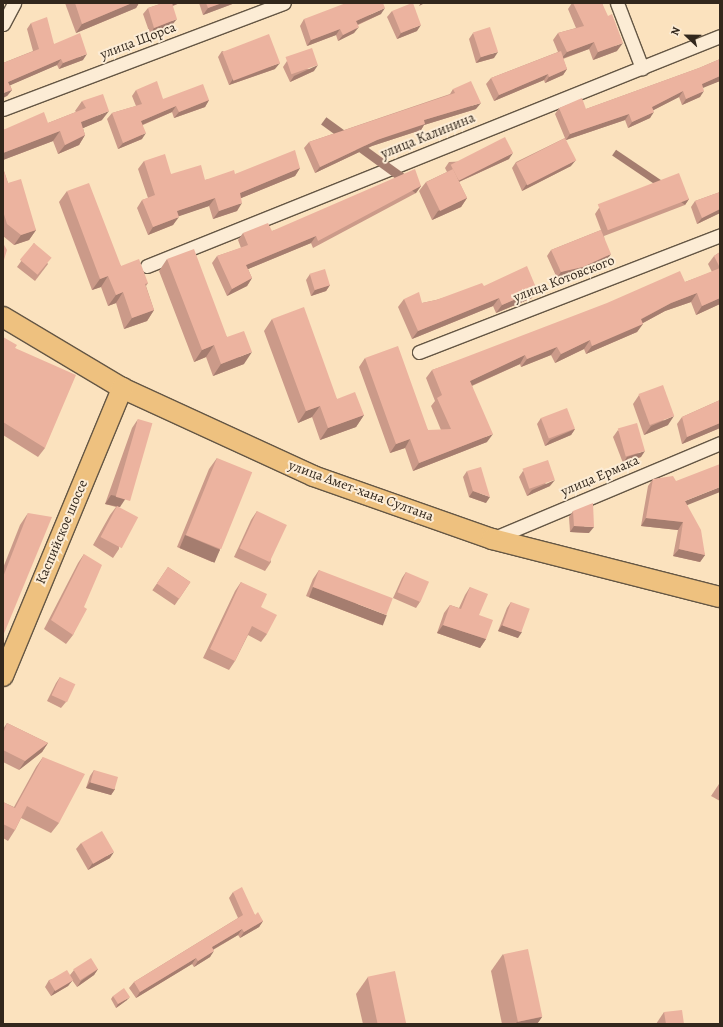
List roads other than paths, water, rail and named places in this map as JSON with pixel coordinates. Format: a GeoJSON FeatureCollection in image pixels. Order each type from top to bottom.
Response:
{"type":"FeatureCollection","features":[{"type":"Feature","properties":{"kind":"main road","name":"улица Амет-хана Султана"},"geometry":{"type":"LineString","coordinates":[[3,316],[122,388],[313,476],[492,539],[720,597]]}},
{"type":"Feature","properties":{"kind":"main road","name":"Каспийское шоссе"},"geometry":{"type":"LineString","coordinates":[[3,676],[122,388]]}},
{"type":"Feature","properties":{"kind":"street"},"geometry":{"type":"LineString","coordinates":[[3,24],[14,3]]}},
{"type":"Feature","properties":{"kind":"street","name":"улица Щорса"},"geometry":{"type":"LineString","coordinates":[[3,109],[284,3]]}},
{"type":"Feature","properties":{"kind":"street"},"geometry":{"type":"LineString","coordinates":[[617,3],[642,68]]}},
{"type":"Feature","properties":{"kind":"street","name":"улица Калинина"},"geometry":{"type":"LineString","coordinates":[[147,266],[720,36]]}},
{"type":"Feature","properties":{"kind":"street","name":"улица Котовского"},"geometry":{"type":"LineString","coordinates":[[419,352],[720,235]]}},
{"type":"Feature","properties":{"kind":"street","name":"улица Ермака"},"geometry":{"type":"LineString","coordinates":[[492,539],[720,443]]}}]}
